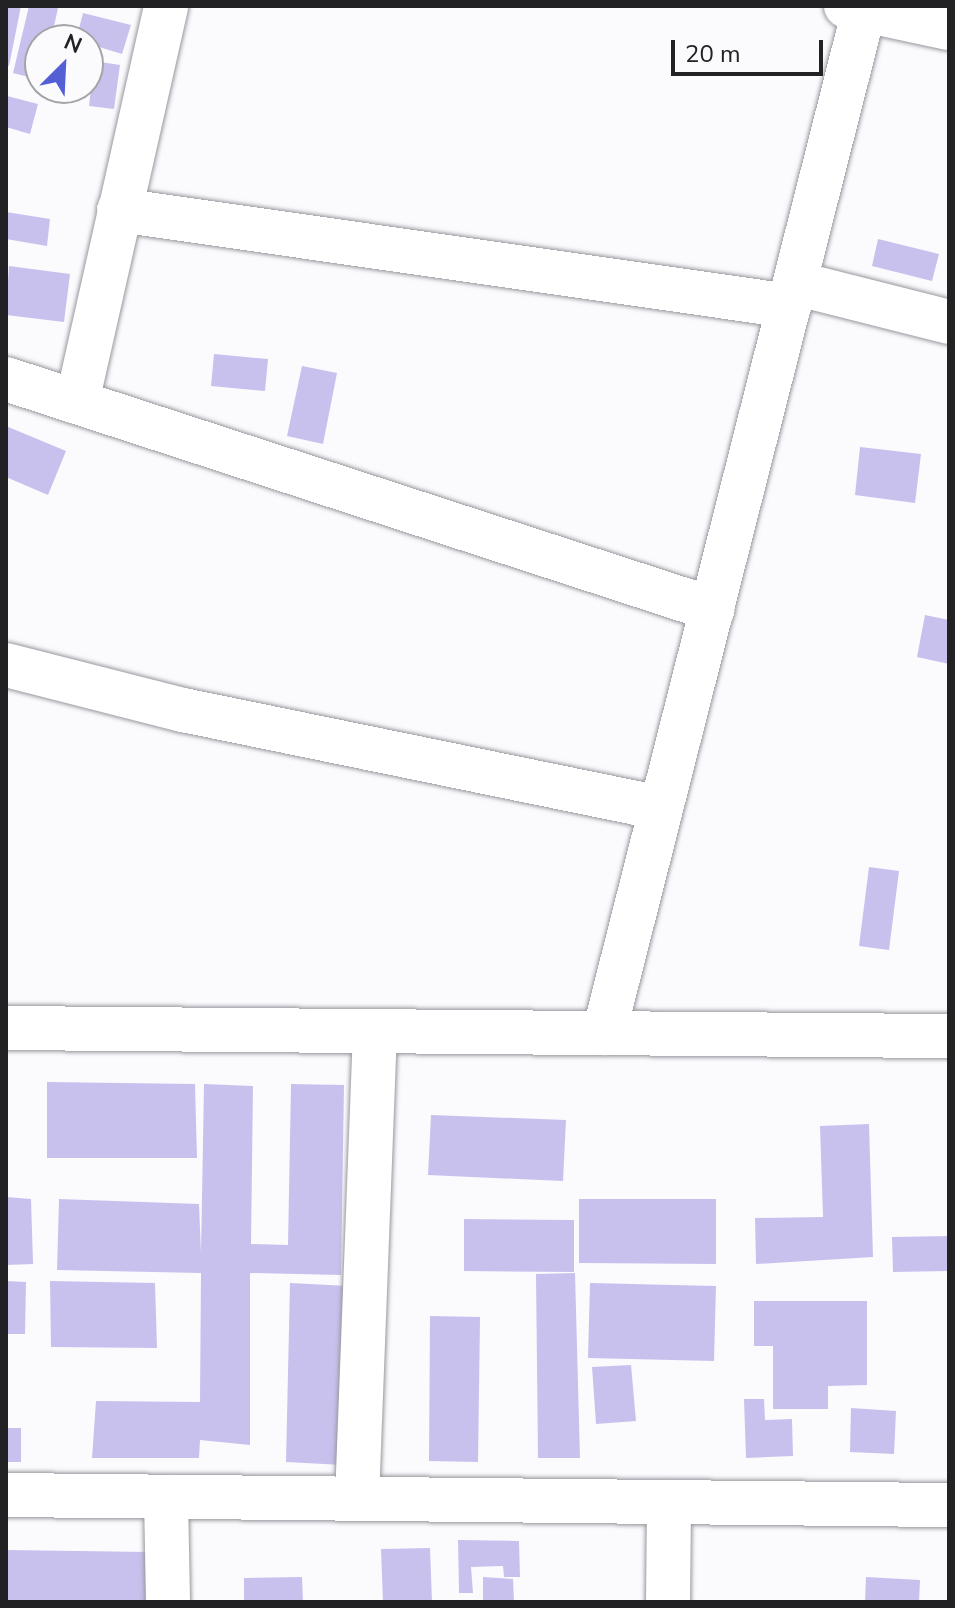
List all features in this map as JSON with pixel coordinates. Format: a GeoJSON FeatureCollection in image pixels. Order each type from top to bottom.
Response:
{"type":"FeatureCollection","features":[{"type":"Feature","properties":{"kind":"street"},"geometry":{"type":"LineString","coordinates":[[77,402],[166,6]]}},
{"type":"Feature","properties":{"kind":"street"},"geometry":{"type":"LineString","coordinates":[[604,1033],[792,294],[858,7],[949,28]]}},
{"type":"Feature","properties":{"kind":"street"},"geometry":{"type":"LineString","coordinates":[[119,210],[792,294],[949,322]]}},
{"type":"Feature","properties":{"kind":"street"},"geometry":{"type":"LineString","coordinates":[[6,379],[712,609]]}},
{"type":"Feature","properties":{"kind":"street"},"geometry":{"type":"LineString","coordinates":[[6,665],[183,710],[661,808]]}},
{"type":"Feature","properties":{"kind":"street"},"geometry":{"type":"LineString","coordinates":[[6,1028],[949,1036]]}},
{"type":"Feature","properties":{"kind":"street"},"geometry":{"type":"LineString","coordinates":[[357,1499],[375,1031]]}},
{"type":"Feature","properties":{"kind":"street"},"geometry":{"type":"LineString","coordinates":[[6,1495],[949,1505]]}},
{"type":"Feature","properties":{"kind":"street"},"geometry":{"type":"LineString","coordinates":[[166,1497],[168,1602]]}},
{"type":"Feature","properties":{"kind":"street"},"geometry":{"type":"LineString","coordinates":[[668,1602],[669,1502]]}},
{"type":"Feature","properties":{"kind":"building"},"geometry":{"type":"Polygon","coordinates":[[[6,6],[21,6],[9,66],[6,65],[6,6]]]}},
{"type":"Feature","properties":{"kind":"building"},"geometry":{"type":"Polygon","coordinates":[[[29,6],[58,8],[54,24],[25,24],[29,6]]]}},
{"type":"Feature","properties":{"kind":"building"},"geometry":{"type":"Polygon","coordinates":[[[83,13],[131,25],[122,54],[104,49],[104,24],[80,24],[83,13]]]}},
{"type":"Feature","properties":{"kind":"building"},"geometry":{"type":"Polygon","coordinates":[[[24,27],[24,76],[13,73],[24,27]]]}},
{"type":"Feature","properties":{"kind":"building"},"geometry":{"type":"Polygon","coordinates":[[[104,63],[120,65],[114,109],[89,106],[104,104],[104,63]]]}},
{"type":"Feature","properties":{"kind":"building"},"geometry":{"type":"Polygon","coordinates":[[[7,96],[24,100],[24,104],[38,104],[30,134],[6,127],[7,96]]]}},
{"type":"Feature","properties":{"kind":"building"},"geometry":{"type":"Polygon","coordinates":[[[6,212],[50,219],[47,246],[6,239],[6,212]]]}},
{"type":"Feature","properties":{"kind":"building"},"geometry":{"type":"Polygon","coordinates":[[[878,239],[939,254],[932,281],[872,266],[878,239]]]}},
{"type":"Feature","properties":{"kind":"building"},"geometry":{"type":"Polygon","coordinates":[[[9,266],[70,274],[64,322],[6,315],[9,266]]]}},
{"type":"Feature","properties":{"kind":"building"},"geometry":{"type":"Polygon","coordinates":[[[214,354],[268,359],[265,391],[211,386],[214,354]]]}},
{"type":"Feature","properties":{"kind":"building"},"geometry":{"type":"Polygon","coordinates":[[[302,366],[337,373],[323,444],[287,436],[302,366]]]}},
{"type":"Feature","properties":{"kind":"building"},"geometry":{"type":"Polygon","coordinates":[[[6,426],[66,451],[48,495],[6,477],[6,426]]]}},
{"type":"Feature","properties":{"kind":"building"},"geometry":{"type":"Polygon","coordinates":[[[860,447],[921,454],[915,503],[855,495],[860,447]]]}},
{"type":"Feature","properties":{"kind":"building"},"geometry":{"type":"Polygon","coordinates":[[[925,615],[949,620],[949,664],[917,657],[925,615]]]}},
{"type":"Feature","properties":{"kind":"building"},"geometry":{"type":"Polygon","coordinates":[[[869,867],[899,871],[889,950],[859,946],[869,867]]]}},
{"type":"Feature","properties":{"kind":"building"},"geometry":{"type":"Polygon","coordinates":[[[47,1082],[195,1084],[197,1158],[47,1158],[47,1082]]]}},
{"type":"Feature","properties":{"kind":"building"},"geometry":{"type":"Polygon","coordinates":[[[204,1084],[253,1086],[251,1244],[288,1245],[291,1084],[344,1085],[341,1275],[250,1273],[250,1445],[200,1440],[199,1458],[92,1458],[96,1401],[200,1402],[201,1273],[57,1270],[59,1199],[199,1204],[201,1253],[204,1084]]]}},
{"type":"Feature","properties":{"kind":"building"},"geometry":{"type":"Polygon","coordinates":[[[431,1115],[566,1120],[563,1181],[428,1175],[431,1115]]]}},
{"type":"Feature","properties":{"kind":"building"},"geometry":{"type":"Polygon","coordinates":[[[869,1124],[873,1257],[756,1264],[755,1218],[823,1217],[820,1126],[869,1124]]]}},
{"type":"Feature","properties":{"kind":"building"},"geometry":{"type":"Polygon","coordinates":[[[6,1197],[31,1199],[33,1264],[6,1265],[6,1197]]]}},
{"type":"Feature","properties":{"kind":"building"},"geometry":{"type":"Polygon","coordinates":[[[579,1199],[716,1199],[716,1264],[579,1263],[579,1199]]]}},
{"type":"Feature","properties":{"kind":"building"},"geometry":{"type":"Polygon","coordinates":[[[464,1219],[574,1220],[574,1272],[464,1271],[464,1219]]]}},
{"type":"Feature","properties":{"kind":"building"},"geometry":{"type":"Polygon","coordinates":[[[949,1236],[949,1271],[893,1272],[892,1237],[949,1236]]]}},
{"type":"Feature","properties":{"kind":"building"},"geometry":{"type":"Polygon","coordinates":[[[575,1273],[580,1458],[538,1458],[536,1274],[575,1273]]]}},
{"type":"Feature","properties":{"kind":"building"},"geometry":{"type":"Polygon","coordinates":[[[6,1281],[26,1282],[25,1334],[6,1334],[6,1281]]]}},
{"type":"Feature","properties":{"kind":"building"},"geometry":{"type":"Polygon","coordinates":[[[50,1281],[155,1283],[157,1348],[51,1347],[50,1281]]]}},
{"type":"Feature","properties":{"kind":"building"},"geometry":{"type":"Polygon","coordinates":[[[290,1283],[348,1286],[343,1465],[286,1462],[290,1283]]]}},
{"type":"Feature","properties":{"kind":"building"},"geometry":{"type":"Polygon","coordinates":[[[590,1283],[716,1286],[714,1361],[588,1358],[590,1283]]]}},
{"type":"Feature","properties":{"kind":"building"},"geometry":{"type":"Polygon","coordinates":[[[754,1301],[867,1301],[867,1385],[828,1386],[828,1409],[773,1409],[773,1346],[754,1346],[754,1301]]]}},
{"type":"Feature","properties":{"kind":"building"},"geometry":{"type":"Polygon","coordinates":[[[430,1316],[480,1317],[478,1462],[429,1461],[430,1316]]]}},
{"type":"Feature","properties":{"kind":"building"},"geometry":{"type":"Polygon","coordinates":[[[631,1365],[636,1421],[596,1424],[592,1367],[631,1365]]]}},
{"type":"Feature","properties":{"kind":"building"},"geometry":{"type":"Polygon","coordinates":[[[744,1399],[764,1399],[765,1420],[792,1419],[793,1456],[746,1458],[744,1399]]]}},
{"type":"Feature","properties":{"kind":"building"},"geometry":{"type":"Polygon","coordinates":[[[851,1408],[896,1411],[894,1454],[850,1452],[851,1408]]]}},
{"type":"Feature","properties":{"kind":"building"},"geometry":{"type":"Polygon","coordinates":[[[6,1428],[21,1428],[21,1462],[6,1462],[6,1428]]]}},
{"type":"Feature","properties":{"kind":"building"},"geometry":{"type":"Polygon","coordinates":[[[458,1540],[519,1541],[520,1577],[504,1577],[503,1566],[471,1567],[473,1593],[459,1593],[458,1540]]]}},
{"type":"Feature","properties":{"kind":"building"},"geometry":{"type":"Polygon","coordinates":[[[430,1548],[432,1602],[383,1602],[381,1549],[430,1548]]]}},
{"type":"Feature","properties":{"kind":"building"},"geometry":{"type":"Polygon","coordinates":[[[6,1550],[149,1552],[149,1602],[6,1602],[6,1550]]]}},
{"type":"Feature","properties":{"kind":"building"},"geometry":{"type":"Polygon","coordinates":[[[302,1577],[303,1602],[244,1602],[244,1578],[302,1577]]]}},
{"type":"Feature","properties":{"kind":"building"},"geometry":{"type":"Polygon","coordinates":[[[483,1577],[513,1579],[514,1602],[483,1602],[483,1577]]]}},
{"type":"Feature","properties":{"kind":"building"},"geometry":{"type":"Polygon","coordinates":[[[866,1577],[920,1580],[919,1602],[865,1602],[866,1577]]]}}]}
